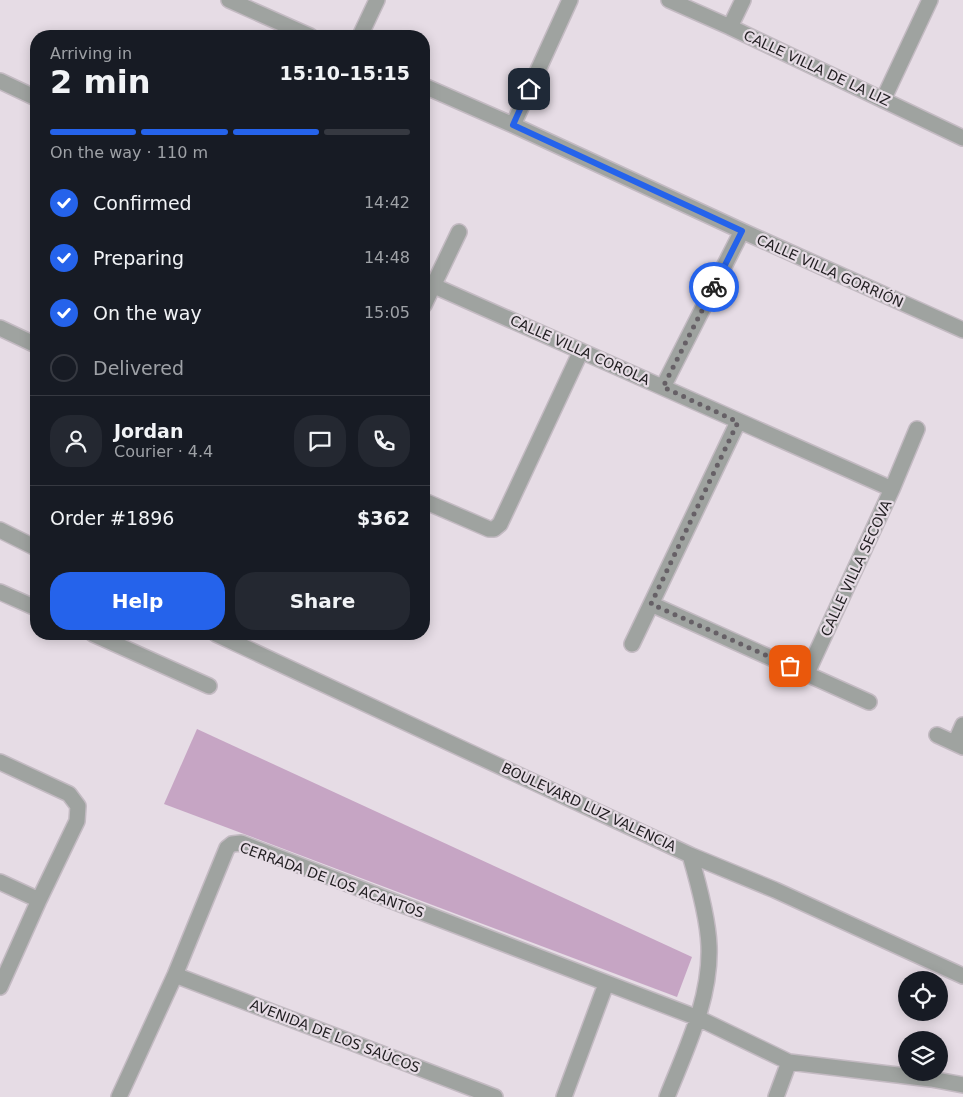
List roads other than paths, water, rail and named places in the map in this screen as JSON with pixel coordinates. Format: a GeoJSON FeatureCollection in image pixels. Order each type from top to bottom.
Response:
{"type":"FeatureCollection","features":[{"type":"Feature","properties":{"kind":"street"},"geometry":{"type":"LineString","coordinates":[[229,0],[296,30]]}},
{"type":"Feature","properties":{"kind":"street"},"geometry":{"type":"LineString","coordinates":[[363,30],[377,0]]}},
{"type":"Feature","properties":{"kind":"street"},"geometry":{"type":"LineString","coordinates":[[513,125],[570,0]]}},
{"type":"Feature","properties":{"kind":"street","name":"CALLE VILLA DE LA LIZ"},"geometry":{"type":"LineString","coordinates":[[669,0],[963,138]]}},
{"type":"Feature","properties":{"kind":"street"},"geometry":{"type":"LineString","coordinates":[[730,27],[743,0]]}},
{"type":"Feature","properties":{"kind":"street"},"geometry":{"type":"LineString","coordinates":[[883,100],[930,0]]}},
{"type":"Feature","properties":{"kind":"street"},"geometry":{"type":"LineString","coordinates":[[0,81],[30,95]]}},
{"type":"Feature","properties":{"kind":"street","name":"CALLE VILLA GORRIÓN"},"geometry":{"type":"LineString","coordinates":[[430,89],[963,330]]}},
{"type":"Feature","properties":{"kind":"street"},"geometry":{"type":"LineString","coordinates":[[663,387],[742,231]]}},
{"type":"Feature","properties":{"kind":"street"},"geometry":{"type":"LineString","coordinates":[[430,290],[459,232]]}},
{"type":"Feature","properties":{"kind":"street","name":"CALLE VILLA COROLA"},"geometry":{"type":"LineString","coordinates":[[432,285],[892,489]]}},
{"type":"Feature","properties":{"kind":"street"},"geometry":{"type":"LineString","coordinates":[[0,328],[30,341]]}},
{"type":"Feature","properties":{"kind":"street"},"geometry":{"type":"LineString","coordinates":[[430,504],[489,530],[494,529],[500,524],[582,351]]}},
{"type":"Feature","properties":{"kind":"street"},"geometry":{"type":"LineString","coordinates":[[632,644],[738,422]]}},
{"type":"Feature","properties":{"kind":"street","name":"CALLE VILLA SECOVA"},"geometry":{"type":"LineString","coordinates":[[807,673],[892,489],[917,429]]}},
{"type":"Feature","properties":{"kind":"street"},"geometry":{"type":"LineString","coordinates":[[0,530],[30,545]]}},
{"type":"Feature","properties":{"kind":"street"},"geometry":{"type":"LineString","coordinates":[[0,592],[30,605]]}},
{"type":"Feature","properties":{"kind":"street"},"geometry":{"type":"LineString","coordinates":[[651,604],[869,702]]}},
{"type":"Feature","properties":{"kind":"street"},"geometry":{"type":"LineString","coordinates":[[106,640],[209,686]]}},
{"type":"Feature","properties":{"kind":"street","name":"BOULEVARD LUZ VALENCIA"},"geometry":{"type":"LineString","coordinates":[[229,640],[690,855],[775,890],[963,976]]}},
{"type":"Feature","properties":{"kind":"street"},"geometry":{"type":"LineString","coordinates":[[937,735],[959,745],[963,725]]}},
{"type":"Feature","properties":{"kind":"street"},"geometry":{"type":"LineString","coordinates":[[0,762],[69,794],[78,806],[77,820],[0,987]]}},
{"type":"Feature","properties":{"kind":"street","name":"CERRADA DE LOS ACANTOS"},"geometry":{"type":"LineString","coordinates":[[119,1097],[175,975],[227,848],[232,844],[241,843],[698,1018],[789,1062],[963,1084]]}},
{"type":"Feature","properties":{"kind":"street"},"geometry":{"type":"LineString","coordinates":[[667,1097],[698,1018],[707,982],[709,945],[700,892],[690,855]]}},
{"type":"Feature","properties":{"kind":"street"},"geometry":{"type":"LineString","coordinates":[[0,882],[39,900]]}},
{"type":"Feature","properties":{"kind":"street","name":"AVENIDA DE LOS SAÚCOS"},"geometry":{"type":"LineString","coordinates":[[175,975],[495,1097]]}},
{"type":"Feature","properties":{"kind":"street"},"geometry":{"type":"LineString","coordinates":[[564,1097],[606,984]]}},
{"type":"Feature","properties":{"kind":"street"},"geometry":{"type":"LineString","coordinates":[[776,1097],[789,1062]]}}]}
